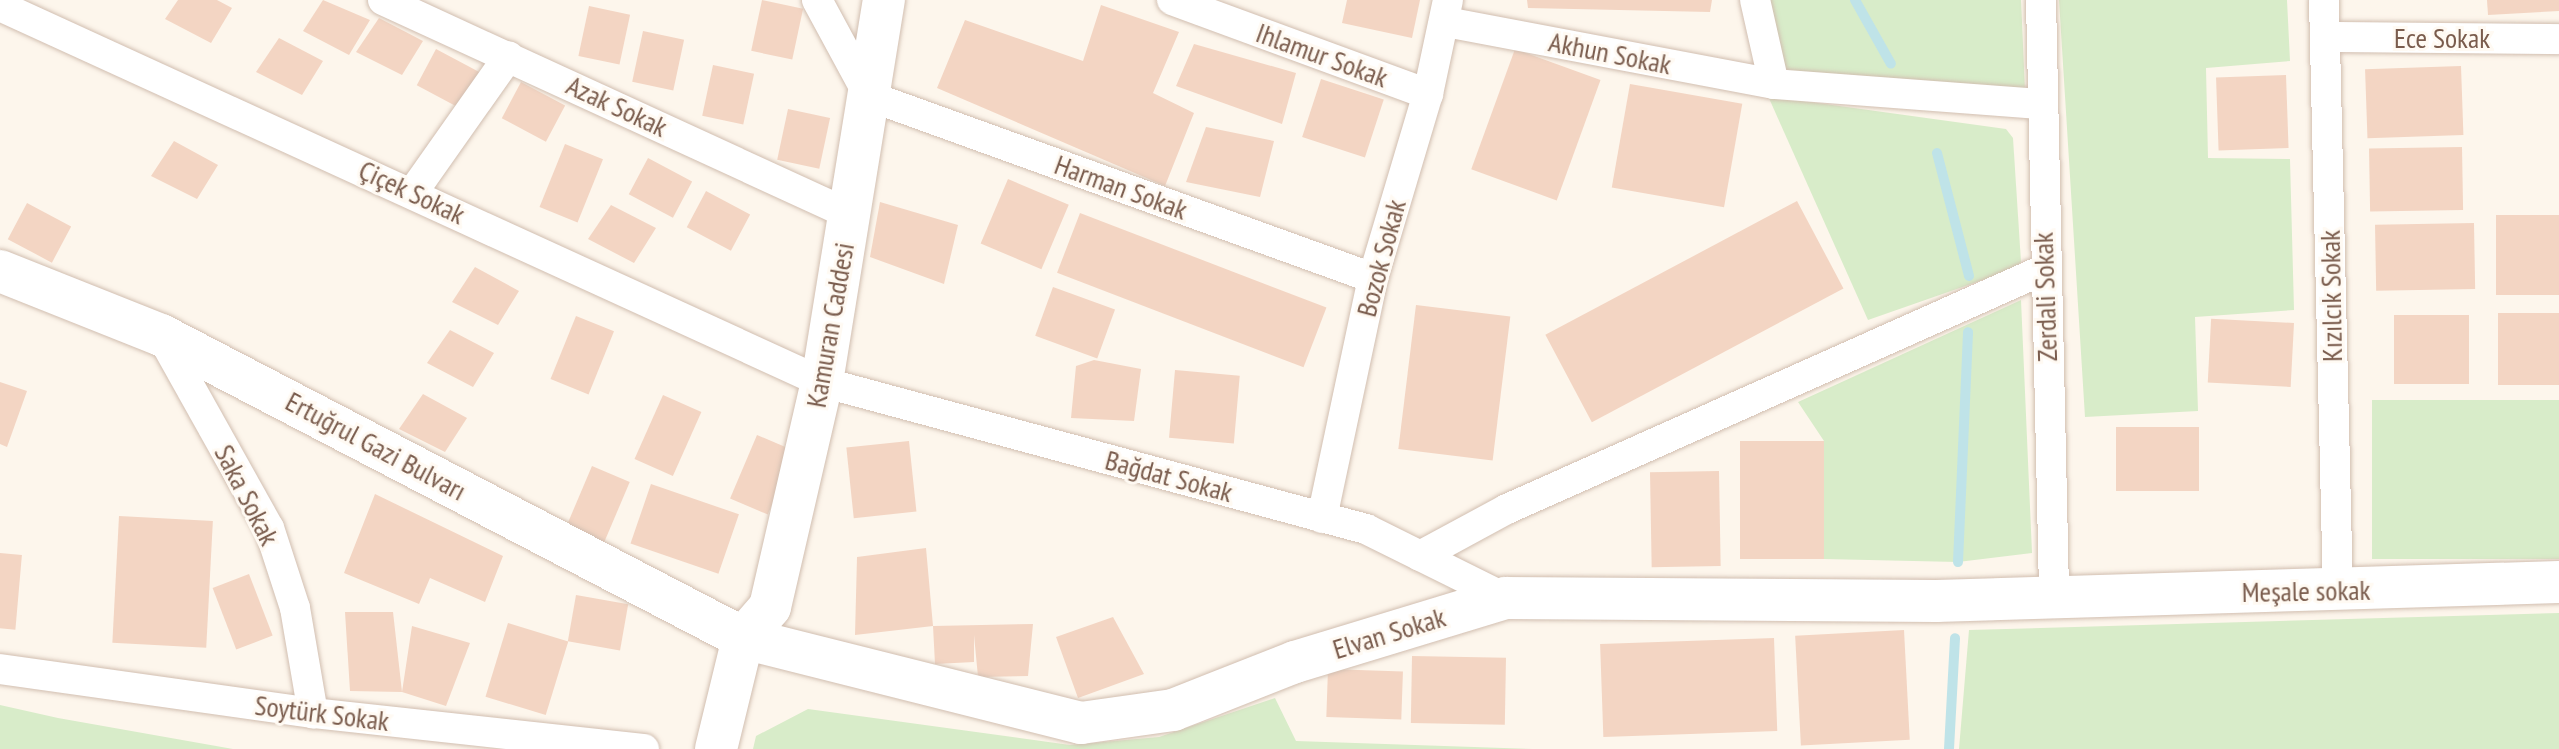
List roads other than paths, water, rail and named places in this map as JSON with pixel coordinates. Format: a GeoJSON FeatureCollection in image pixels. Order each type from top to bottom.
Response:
{"type":"FeatureCollection","features":[{"type":"Feature","properties":{"kind":"street","name":"Azak Sokak"},"geometry":{"type":"LineString","coordinates":[[383,0],[849,214]]}},
{"type":"Feature","properties":{"kind":"street"},"geometry":{"type":"LineString","coordinates":[[817,0],[869,96]]}},
{"type":"Feature","properties":{"kind":"street","name":"Kamuran Caddesi"},"geometry":{"type":"LineString","coordinates":[[743,638],[770,607],[822,382],[884,0]]}},
{"type":"Feature","properties":{"kind":"street","name":"Ihlamur Sokak"},"geometry":{"type":"LineString","coordinates":[[1172,0],[1428,94]]}},
{"type":"Feature","properties":{"kind":"street"},"geometry":{"type":"LineString","coordinates":[[1755,0],[1774,84]]}},
{"type":"Feature","properties":{"kind":"street","name":"Zerdali Sokak"},"geometry":{"type":"LineString","coordinates":[[2041,0],[2043,270],[2054,593]]}},
{"type":"Feature","properties":{"kind":"street","name":"Kızılcık Sokak"},"geometry":{"type":"LineString","coordinates":[[2324,0],[2338,592]]}},
{"type":"Feature","properties":{"kind":"street","name":"Çiçek Sokak"},"geometry":{"type":"LineString","coordinates":[[4,10],[413,192],[822,382]]}},
{"type":"Feature","properties":{"kind":"street","name":"Bozok Sokak"},"geometry":{"type":"LineString","coordinates":[[1322,518],[1373,278],[1428,94],[1447,11]]}},
{"type":"Feature","properties":{"kind":"street","name":"Akhun Sokak"},"geometry":{"type":"LineString","coordinates":[[1447,11],[1774,84],[2041,104]]}},
{"type":"Feature","properties":{"kind":"street","name":"Ece Sokak"},"geometry":{"type":"LineString","coordinates":[[2326,37],[2559,39]]}},
{"type":"Feature","properties":{"kind":"street"},"geometry":{"type":"LineString","coordinates":[[413,192],[509,56]]}},
{"type":"Feature","properties":{"kind":"street","name":"Harman Sokak"},"geometry":{"type":"LineString","coordinates":[[869,96],[1373,278]]}},
{"type":"Feature","properties":{"kind":"street"},"geometry":{"type":"LineString","coordinates":[[1420,556],[1507,509],[2043,270]]}},
{"type":"Feature","properties":{"kind":"street","name":"Ertuğrul Gazi Bulvarı"},"geometry":{"type":"LineString","coordinates":[[0,271],[161,335],[743,638]]}},
{"type":"Feature","properties":{"kind":"street","name":"Saka Sokak"},"geometry":{"type":"LineString","coordinates":[[161,335],[269,528],[295,608],[313,713]]}},
{"type":"Feature","properties":{"kind":"street","name":"Bağdat Sokak"},"geometry":{"type":"LineString","coordinates":[[822,382],[1366,529],[1505,598]]}},
{"type":"Feature","properties":{"kind":"street","name":"Meşale sokak"},"geometry":{"type":"LineString","coordinates":[[2054,593],[2338,592],[2559,582]]}},
{"type":"Feature","properties":{"kind":"street","name":"Elvan Sokak"},"geometry":{"type":"LineString","coordinates":[[743,638],[1081,723],[1173,710],[1295,662],[1505,598],[1936,601],[2054,593]]}},
{"type":"Feature","properties":{"kind":"street"},"geometry":{"type":"LineString","coordinates":[[716,749],[743,638]]}},
{"type":"Feature","properties":{"kind":"street","name":"Soytürk Sokak"},"geometry":{"type":"LineString","coordinates":[[0,669],[313,713],[644,749]]}},
{"type":"Feature","properties":{"kind":"waterway"},"geometry":{"type":"LineString","coordinates":[[1855,0],[1891,64]]}},
{"type":"Feature","properties":{"kind":"waterway"},"geometry":{"type":"LineString","coordinates":[[1937,153],[1969,276]]}},
{"type":"Feature","properties":{"kind":"waterway"},"geometry":{"type":"LineString","coordinates":[[1958,562],[1968,332]]}},
{"type":"Feature","properties":{"kind":"waterway"},"geometry":{"type":"LineString","coordinates":[[1949,749],[1955,638]]}}]}
